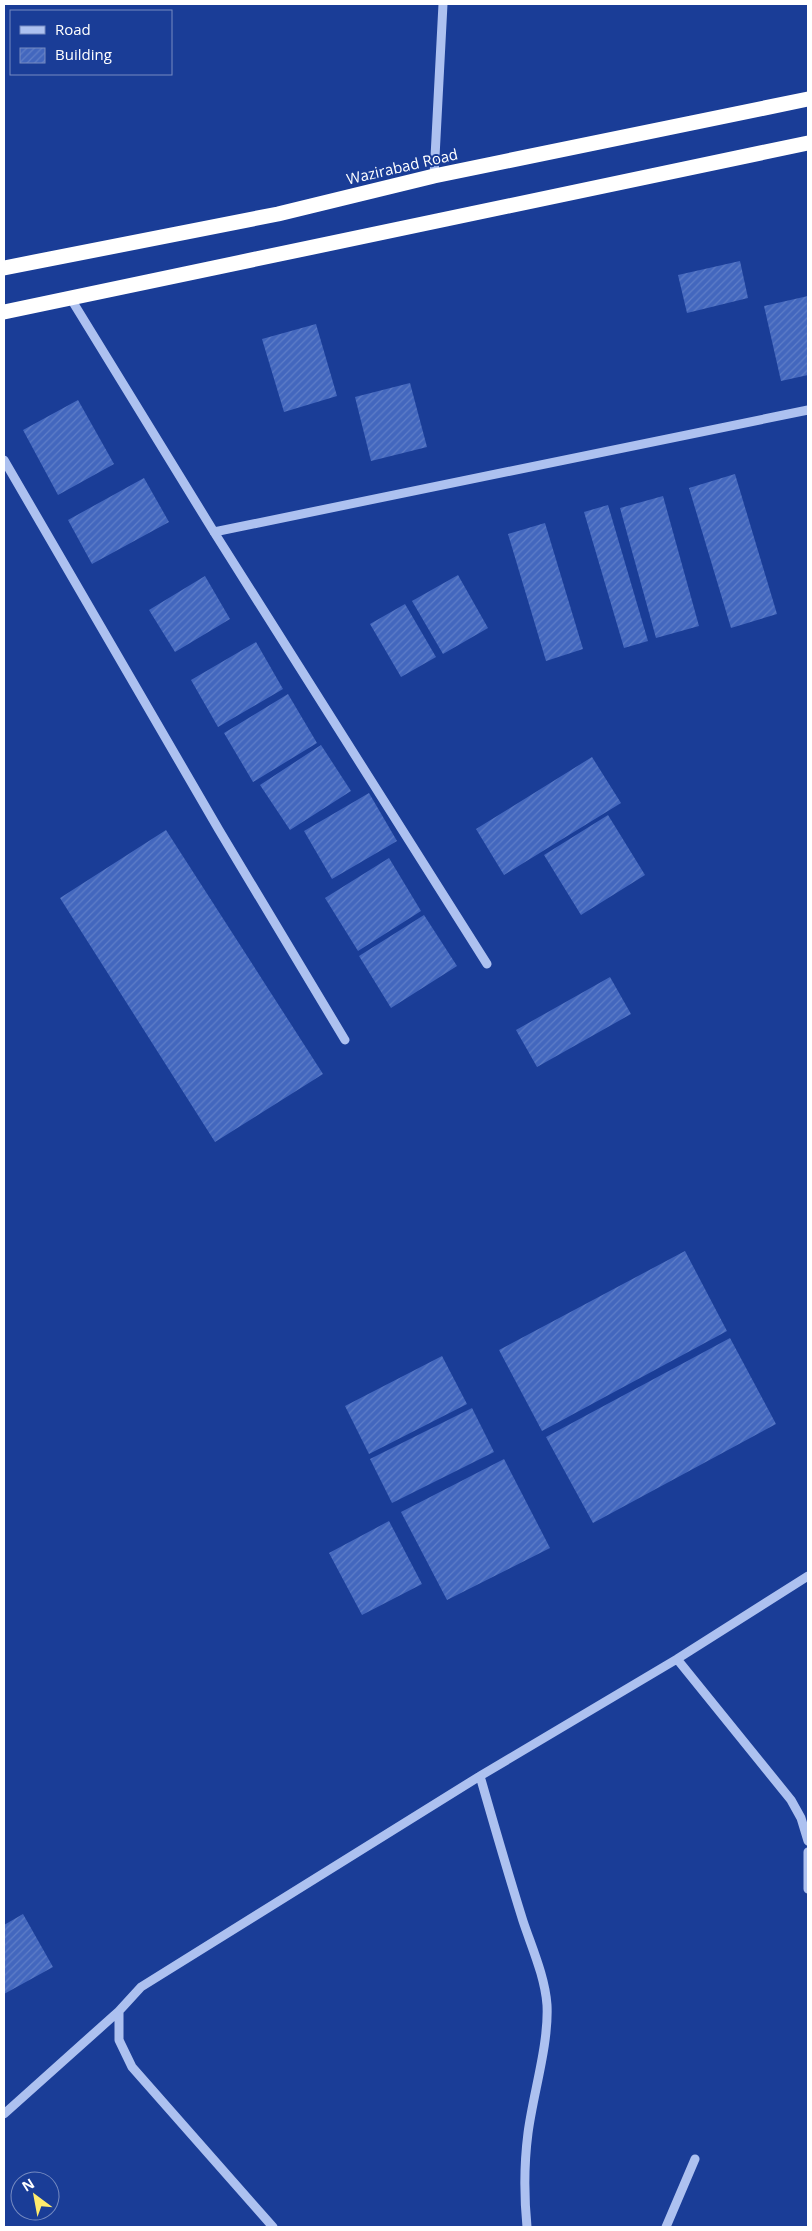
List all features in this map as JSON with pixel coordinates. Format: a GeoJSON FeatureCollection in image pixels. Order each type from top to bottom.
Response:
{"type":"FeatureCollection","features":[{"type":"Feature","properties":{"kind":"highway","name":"Wazirabad Road"},"geometry":{"type":"LineString","coordinates":[[4,268],[278,214],[434,176],[808,99]]}},
{"type":"Feature","properties":{"kind":"highway"},"geometry":{"type":"LineString","coordinates":[[4,312],[808,143]]}},
{"type":"Feature","properties":{"kind":"street"},"geometry":{"type":"LineString","coordinates":[[434,176],[442,4]]}},
{"type":"Feature","properties":{"kind":"street"},"geometry":{"type":"LineString","coordinates":[[71,298],[214,532],[487,964]]}},
{"type":"Feature","properties":{"kind":"street"},"geometry":{"type":"LineString","coordinates":[[214,532],[808,410]]}},
{"type":"Feature","properties":{"kind":"street"},"geometry":{"type":"LineString","coordinates":[[4,460],[219,830],[345,1040]]}},
{"type":"Feature","properties":{"kind":"street"},"geometry":{"type":"LineString","coordinates":[[4,2114],[119,2011],[141,1987],[480,1776],[677,1659],[808,1576]]}},
{"type":"Feature","properties":{"kind":"street"},"geometry":{"type":"LineString","coordinates":[[677,1659],[791,1800],[801,1818],[808,1841]]}},
{"type":"Feature","properties":{"kind":"street"},"geometry":{"type":"LineString","coordinates":[[480,1776],[503,1858],[543,1984],[547,2006],[545,2036],[526,2156],[524,2196],[527,2227]]}},
{"type":"Feature","properties":{"kind":"street"},"geometry":{"type":"LineString","coordinates":[[808,1852],[808,1889]]}},
{"type":"Feature","properties":{"kind":"street"},"geometry":{"type":"LineString","coordinates":[[119,2011],[119,2040],[132,2066],[273,2227]]}},
{"type":"Feature","properties":{"kind":"street"},"geometry":{"type":"LineString","coordinates":[[666,2227],[695,2159]]}},
{"type":"Feature","properties":{"kind":"building"},"geometry":{"type":"Polygon","coordinates":[[[740,261],[748,298],[687,313],[678,275],[740,261]]]}},
{"type":"Feature","properties":{"kind":"building"},"geometry":{"type":"Polygon","coordinates":[[[808,296],[808,375],[781,381],[764,306],[808,296]]]}},
{"type":"Feature","properties":{"kind":"building"},"geometry":{"type":"Polygon","coordinates":[[[316,324],[337,396],[284,412],[262,339],[316,324]]]}},
{"type":"Feature","properties":{"kind":"building"},"geometry":{"type":"Polygon","coordinates":[[[410,383],[427,447],[371,461],[355,397],[410,383]]]}},
{"type":"Feature","properties":{"kind":"building"},"geometry":{"type":"Polygon","coordinates":[[[78,400],[114,464],[58,495],[23,430],[78,400]]]}},
{"type":"Feature","properties":{"kind":"building"},"geometry":{"type":"Polygon","coordinates":[[[735,474],[777,614],[731,628],[689,488],[735,474]]]}},
{"type":"Feature","properties":{"kind":"building"},"geometry":{"type":"Polygon","coordinates":[[[144,478],[169,522],[92,564],[68,520],[144,478]]]}},
{"type":"Feature","properties":{"kind":"building"},"geometry":{"type":"Polygon","coordinates":[[[663,496],[699,626],[656,638],[620,508],[663,496]]]}},
{"type":"Feature","properties":{"kind":"building"},"geometry":{"type":"Polygon","coordinates":[[[608,505],[648,641],[624,648],[584,512],[608,505]]]}},
{"type":"Feature","properties":{"kind":"building"},"geometry":{"type":"Polygon","coordinates":[[[545,523],[583,649],[546,661],[508,534],[545,523]]]}},
{"type":"Feature","properties":{"kind":"building"},"geometry":{"type":"Polygon","coordinates":[[[458,575],[488,628],[443,654],[412,601],[458,575]]]}},
{"type":"Feature","properties":{"kind":"building"},"geometry":{"type":"Polygon","coordinates":[[[205,576],[230,619],[175,652],[149,610],[205,576]]]}},
{"type":"Feature","properties":{"kind":"building"},"geometry":{"type":"Polygon","coordinates":[[[405,604],[436,657],[401,677],[370,624],[405,604]]]}},
{"type":"Feature","properties":{"kind":"building"},"geometry":{"type":"Polygon","coordinates":[[[256,642],[283,689],[218,727],[191,680],[256,642]]]}},
{"type":"Feature","properties":{"kind":"building"},"geometry":{"type":"Polygon","coordinates":[[[288,694],[317,743],[253,782],[224,733],[288,694]]]}},
{"type":"Feature","properties":{"kind":"building"},"geometry":{"type":"Polygon","coordinates":[[[321,745],[351,791],[290,830],[260,785],[321,745]]]}},
{"type":"Feature","properties":{"kind":"building"},"geometry":{"type":"Polygon","coordinates":[[[592,757],[621,803],[504,875],[476,829],[592,757]]]}},
{"type":"Feature","properties":{"kind":"building"},"geometry":{"type":"Polygon","coordinates":[[[369,793],[397,841],[332,879],[304,831],[369,793]]]}},
{"type":"Feature","properties":{"kind":"building"},"geometry":{"type":"Polygon","coordinates":[[[608,815],[645,875],[581,915],[544,855],[608,815]]]}},
{"type":"Feature","properties":{"kind":"building"},"geometry":{"type":"Polygon","coordinates":[[[166,830],[323,1074],[215,1142],[60,898],[166,830]]]}},
{"type":"Feature","properties":{"kind":"building"},"geometry":{"type":"Polygon","coordinates":[[[389,858],[421,911],[358,951],[325,898],[389,858]]]}},
{"type":"Feature","properties":{"kind":"building"},"geometry":{"type":"Polygon","coordinates":[[[424,915],[457,966],[391,1008],[359,956],[424,915]]]}},
{"type":"Feature","properties":{"kind":"building"},"geometry":{"type":"Polygon","coordinates":[[[610,977],[631,1014],[537,1067],[516,1030],[610,977]]]}},
{"type":"Feature","properties":{"kind":"building"},"geometry":{"type":"Polygon","coordinates":[[[685,1251],[727,1331],[542,1431],[499,1350],[685,1251]]]}},
{"type":"Feature","properties":{"kind":"building"},"geometry":{"type":"Polygon","coordinates":[[[730,1338],[776,1424],[593,1523],[546,1437],[730,1338]]]}},
{"type":"Feature","properties":{"kind":"building"},"geometry":{"type":"Polygon","coordinates":[[[442,1356],[467,1404],[369,1454],[345,1406],[442,1356]]]}},
{"type":"Feature","properties":{"kind":"building"},"geometry":{"type":"Polygon","coordinates":[[[472,1408],[494,1452],[392,1503],[370,1459],[472,1408]]]}},
{"type":"Feature","properties":{"kind":"building"},"geometry":{"type":"Polygon","coordinates":[[[504,1459],[550,1548],[447,1600],[401,1512],[504,1459]]]}},
{"type":"Feature","properties":{"kind":"building"},"geometry":{"type":"Polygon","coordinates":[[[389,1521],[422,1584],[362,1615],[329,1553],[389,1521]]]}},
{"type":"Feature","properties":{"kind":"building"},"geometry":{"type":"Polygon","coordinates":[[[23,1914],[53,1967],[4,1994],[4,1925],[23,1914]]]}}]}
